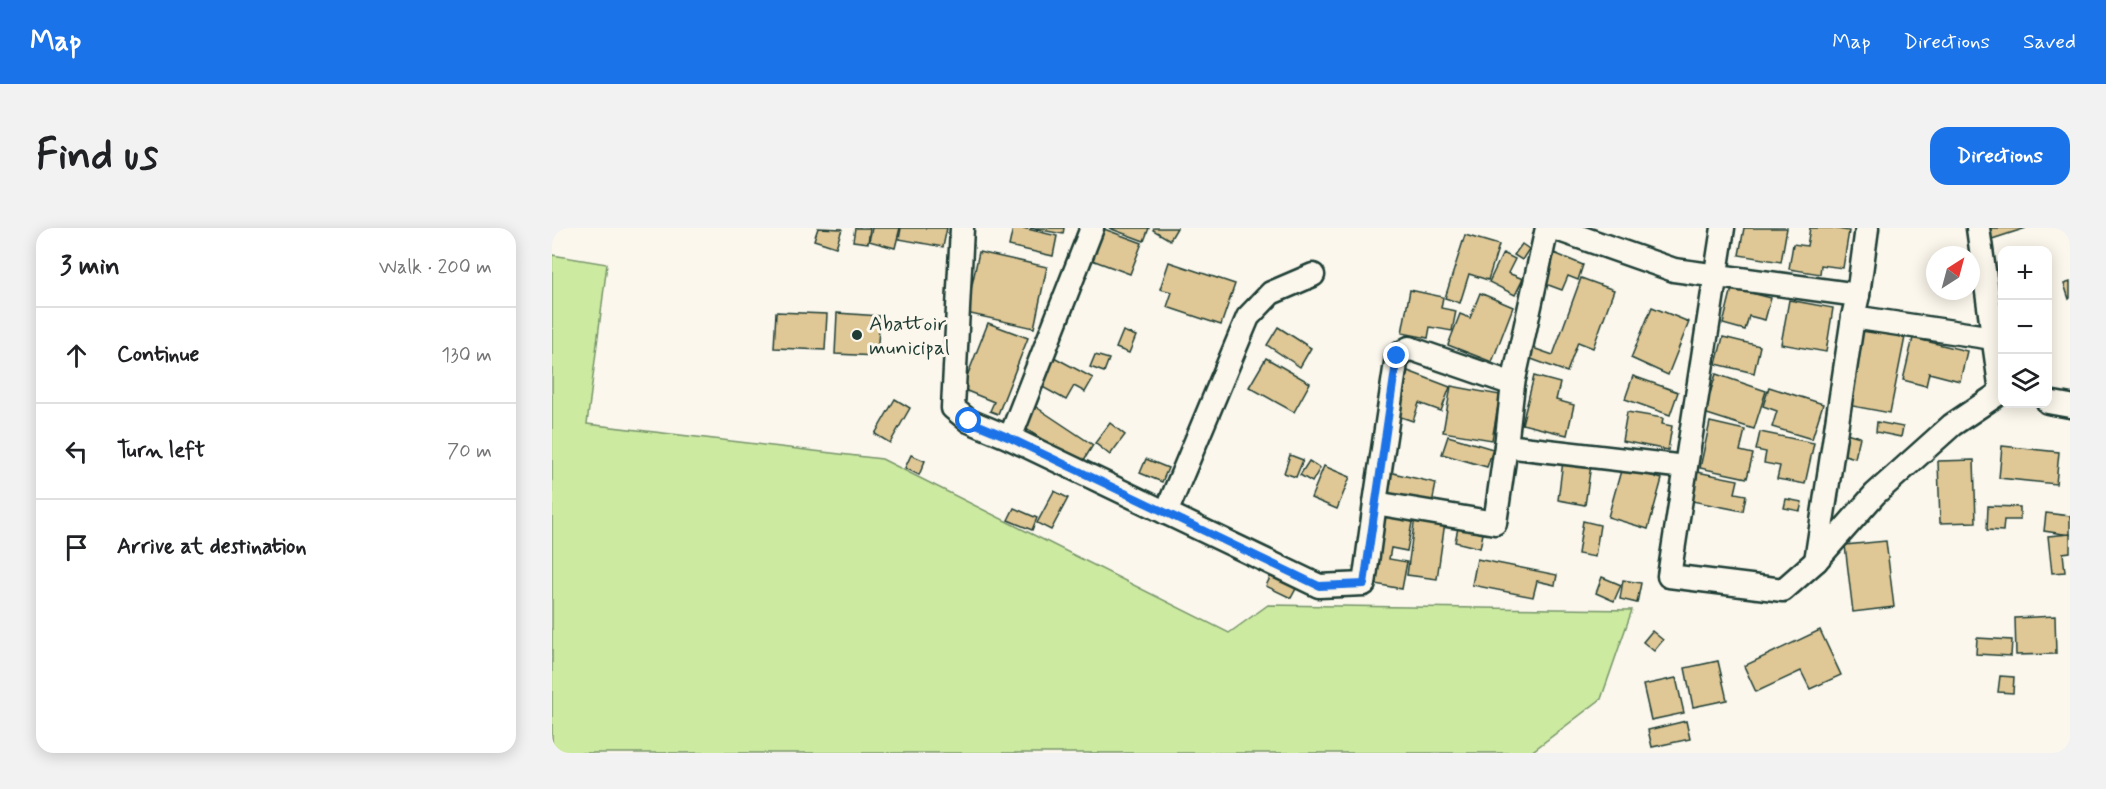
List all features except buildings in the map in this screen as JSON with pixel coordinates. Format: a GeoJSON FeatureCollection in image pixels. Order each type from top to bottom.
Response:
{"type":"FeatureCollection","features":[{"type":"Feature","properties":{"kind":"street"},"geometry":{"type":"LineString","coordinates":[[962,228],[953,408],[969,421],[1010,438],[1319,586],[1364,584],[1397,356],[1409,348],[1513,384]]}},
{"type":"Feature","properties":{"kind":"street"},"geometry":{"type":"LineString","coordinates":[[1010,438],[1092,228]]}},
{"type":"Feature","properties":{"kind":"street"},"geometry":{"type":"LineString","coordinates":[[1375,503],[1495,523],[1513,384],[1547,228]]}},
{"type":"Feature","properties":{"kind":"street"},"geometry":{"type":"LineString","coordinates":[[1554,228],[1674,270],[1858,295]]}},
{"type":"Feature","properties":{"kind":"street"},"geometry":{"type":"LineString","coordinates":[[1723,228],[1669,576],[1783,590],[1816,561],[1875,494],[1952,425],[1998,395]]}},
{"type":"Feature","properties":{"kind":"street"},"geometry":{"type":"LineString","coordinates":[[1816,561],[1867,228]]}},
{"type":"Feature","properties":{"kind":"street"},"geometry":{"type":"LineString","coordinates":[[1978,228],[1998,368]]}},
{"type":"Feature","properties":{"kind":"street"},"geometry":{"type":"LineString","coordinates":[[1166,513],[1248,317],[1271,293],[1313,275]]}},
{"type":"Feature","properties":{"kind":"street"},"geometry":{"type":"LineString","coordinates":[[1852,317],[1993,338]]}},
{"type":"Feature","properties":{"kind":"street"},"geometry":{"type":"LineString","coordinates":[[2052,403],[2070,406]]}},
{"type":"Feature","properties":{"kind":"street"},"geometry":{"type":"LineString","coordinates":[[1506,446],[1685,467]]}},
{"type":"Feature","properties":{"kind":"green space"},"geometry":{"type":"Polygon","coordinates":[[[552,255],[607,264],[587,424],[882,459],[1229,633],[1268,605],[1632,610],[1601,699],[1530,753],[552,753],[552,255]]]}},
{"type":"Feature","properties":{"kind":"place","name":"Abattoir municipal"},"geometry":{"type":"Point","coordinates":[857,335]}},
{"type":"Feature","properties":{"kind":"route"},"geometry":{"type":"LineString","coordinates":[[969,421],[1010,438],[1319,586],[1364,584],[1397,356]]}}]}
